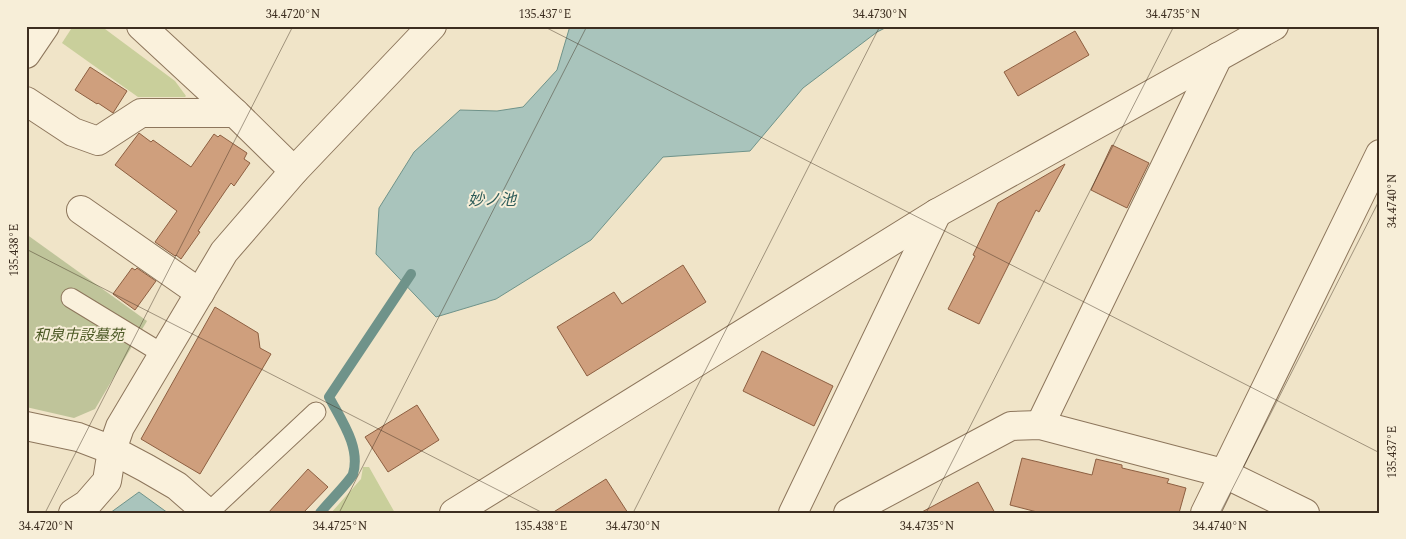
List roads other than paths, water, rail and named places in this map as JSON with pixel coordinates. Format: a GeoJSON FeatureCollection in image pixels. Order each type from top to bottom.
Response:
{"type":"FeatureCollection","features":[{"type":"Feature","properties":{"kind":"street"},"geometry":{"type":"LineString","coordinates":[[26,54],[45,26]]}},
{"type":"Feature","properties":{"kind":"street"},"geometry":{"type":"LineString","coordinates":[[141,26],[169,35],[234,113],[294,171]]}},
{"type":"Feature","properties":{"kind":"street"},"geometry":{"type":"LineString","coordinates":[[74,513],[87,504],[107,481],[112,450],[120,427],[224,252],[294,171],[432,26]]}},
{"type":"Feature","properties":{"kind":"street"},"geometry":{"type":"LineString","coordinates":[[454,513],[937,213],[1274,26]]}},
{"type":"Feature","properties":{"kind":"street"},"geometry":{"type":"LineString","coordinates":[[1040,425],[1218,57]]}},
{"type":"Feature","properties":{"kind":"street"},"geometry":{"type":"LineString","coordinates":[[26,101],[73,132],[98,141],[141,112],[234,113]]}},
{"type":"Feature","properties":{"kind":"street"},"geometry":{"type":"LineString","coordinates":[[1205,513],[1380,154]]}},
{"type":"Feature","properties":{"kind":"street"},"geometry":{"type":"LineString","coordinates":[[81,210],[200,293]]}},
{"type":"Feature","properties":{"kind":"street"},"geometry":{"type":"LineString","coordinates":[[793,513],[937,213]]}},
{"type":"Feature","properties":{"kind":"street"},"geometry":{"type":"LineString","coordinates":[[848,513],[1011,426],[1040,425],[1223,473],[1305,513]]}},
{"type":"Feature","properties":{"kind":"street"},"geometry":{"type":"LineString","coordinates":[[26,426],[78,437],[112,450],[178,486],[208,513]]}},
{"type":"Feature","properties":{"kind":"lane"},"geometry":{"type":"LineString","coordinates":[[70,298],[163,354]]}},
{"type":"Feature","properties":{"kind":"lane"},"geometry":{"type":"LineString","coordinates":[[208,513],[316,412]]}},
{"type":"Feature","properties":{"kind":"water","name":"妙ノ池"},"geometry":{"type":"Polygon","coordinates":[[[570,26],[889,26],[877,32],[803,88],[750,151],[663,157],[591,240],[496,299],[436,317],[376,254],[379,208],[414,152],[460,110],[497,111],[523,107],[557,70],[570,26]]]}},
{"type":"Feature","properties":{"kind":"water"},"geometry":{"type":"Polygon","coordinates":[[[139,492],[168,513],[110,513],[139,492]]]}},
{"type":"Feature","properties":{"kind":"waterway"},"geometry":{"type":"LineString","coordinates":[[320,513],[351,477],[355,464],[352,444],[344,424],[329,397],[411,274]]}},
{"type":"Feature","properties":{"kind":"park label","name":"和泉市設墓苑"},"geometry":{"type":"Point","coordinates":[79,335]}}]}
